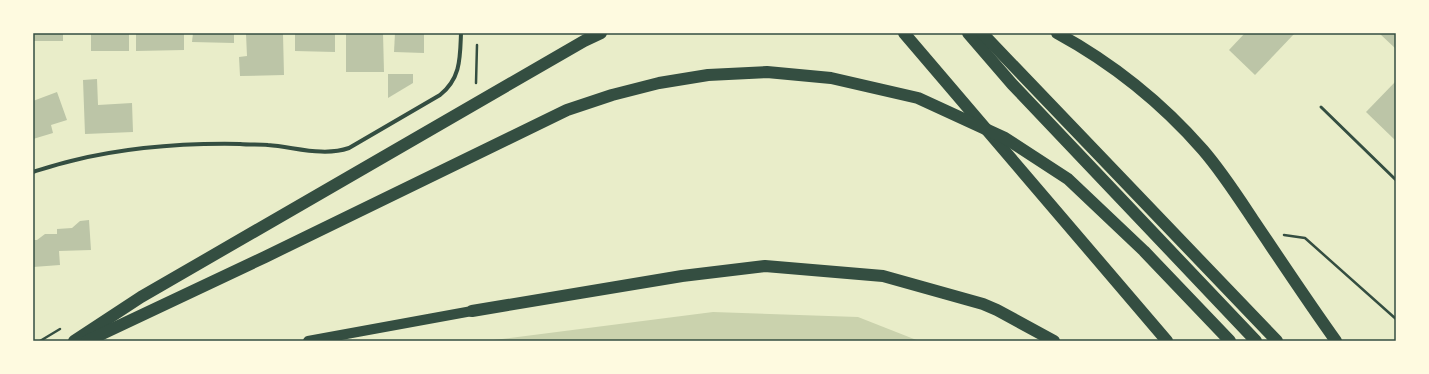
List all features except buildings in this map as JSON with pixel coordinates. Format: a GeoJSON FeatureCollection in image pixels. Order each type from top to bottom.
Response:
{"type":"FeatureCollection","features":[{"type":"Feature","properties":{"kind":"highway"},"geometry":{"type":"LineString","coordinates":[[74,341],[141,297],[584,41],[601,33]]}},
{"type":"Feature","properties":{"kind":"highway"},"geometry":{"type":"LineString","coordinates":[[904,33],[1167,341]]}},
{"type":"Feature","properties":{"kind":"highway"},"geometry":{"type":"LineString","coordinates":[[968,33],[1012,84],[1256,341]]}},
{"type":"Feature","properties":{"kind":"highway"},"geometry":{"type":"LineString","coordinates":[[982,33],[1277,341]]}},
{"type":"Feature","properties":{"kind":"highway"},"geometry":{"type":"LineString","coordinates":[[1057,33],[1107,63],[1147,95],[1169,114],[1203,151],[1218,170],[1336,341]]}},
{"type":"Feature","properties":{"kind":"highway"},"geometry":{"type":"LineString","coordinates":[[87,341],[265,257],[567,110],[612,95],[658,83],[708,75],[767,72],[824,77],[918,98],[1005,138],[1068,179],[1144,252],[1230,341]]}},
{"type":"Feature","properties":{"kind":"highway"},"geometry":{"type":"LineString","coordinates":[[472,311],[682,276],[765,266],[883,276],[983,304],[1054,341]]}},
{"type":"Feature","properties":{"kind":"main road"},"geometry":{"type":"LineString","coordinates":[[308,341],[472,311]]}},
{"type":"Feature","properties":{"kind":"street"},"geometry":{"type":"LineString","coordinates":[[33,172],[69,161],[152,147],[215,144],[268,145],[328,152],[344,150],[401,118],[447,89],[457,72],[461,33]]}},
{"type":"Feature","properties":{"kind":"lane"},"geometry":{"type":"LineString","coordinates":[[1321,107],[1396,180]]}},
{"type":"Feature","properties":{"kind":"path"},"geometry":{"type":"LineString","coordinates":[[476,84],[477,46]]}},
{"type":"Feature","properties":{"kind":"path"},"geometry":{"type":"LineString","coordinates":[[1278,234],[1304,238],[1396,319]]}},
{"type":"Feature","properties":{"kind":"green space"},"geometry":{"type":"Polygon","coordinates":[[[713,312],[858,317],[919,341],[486,341],[713,312]]]}}]}
